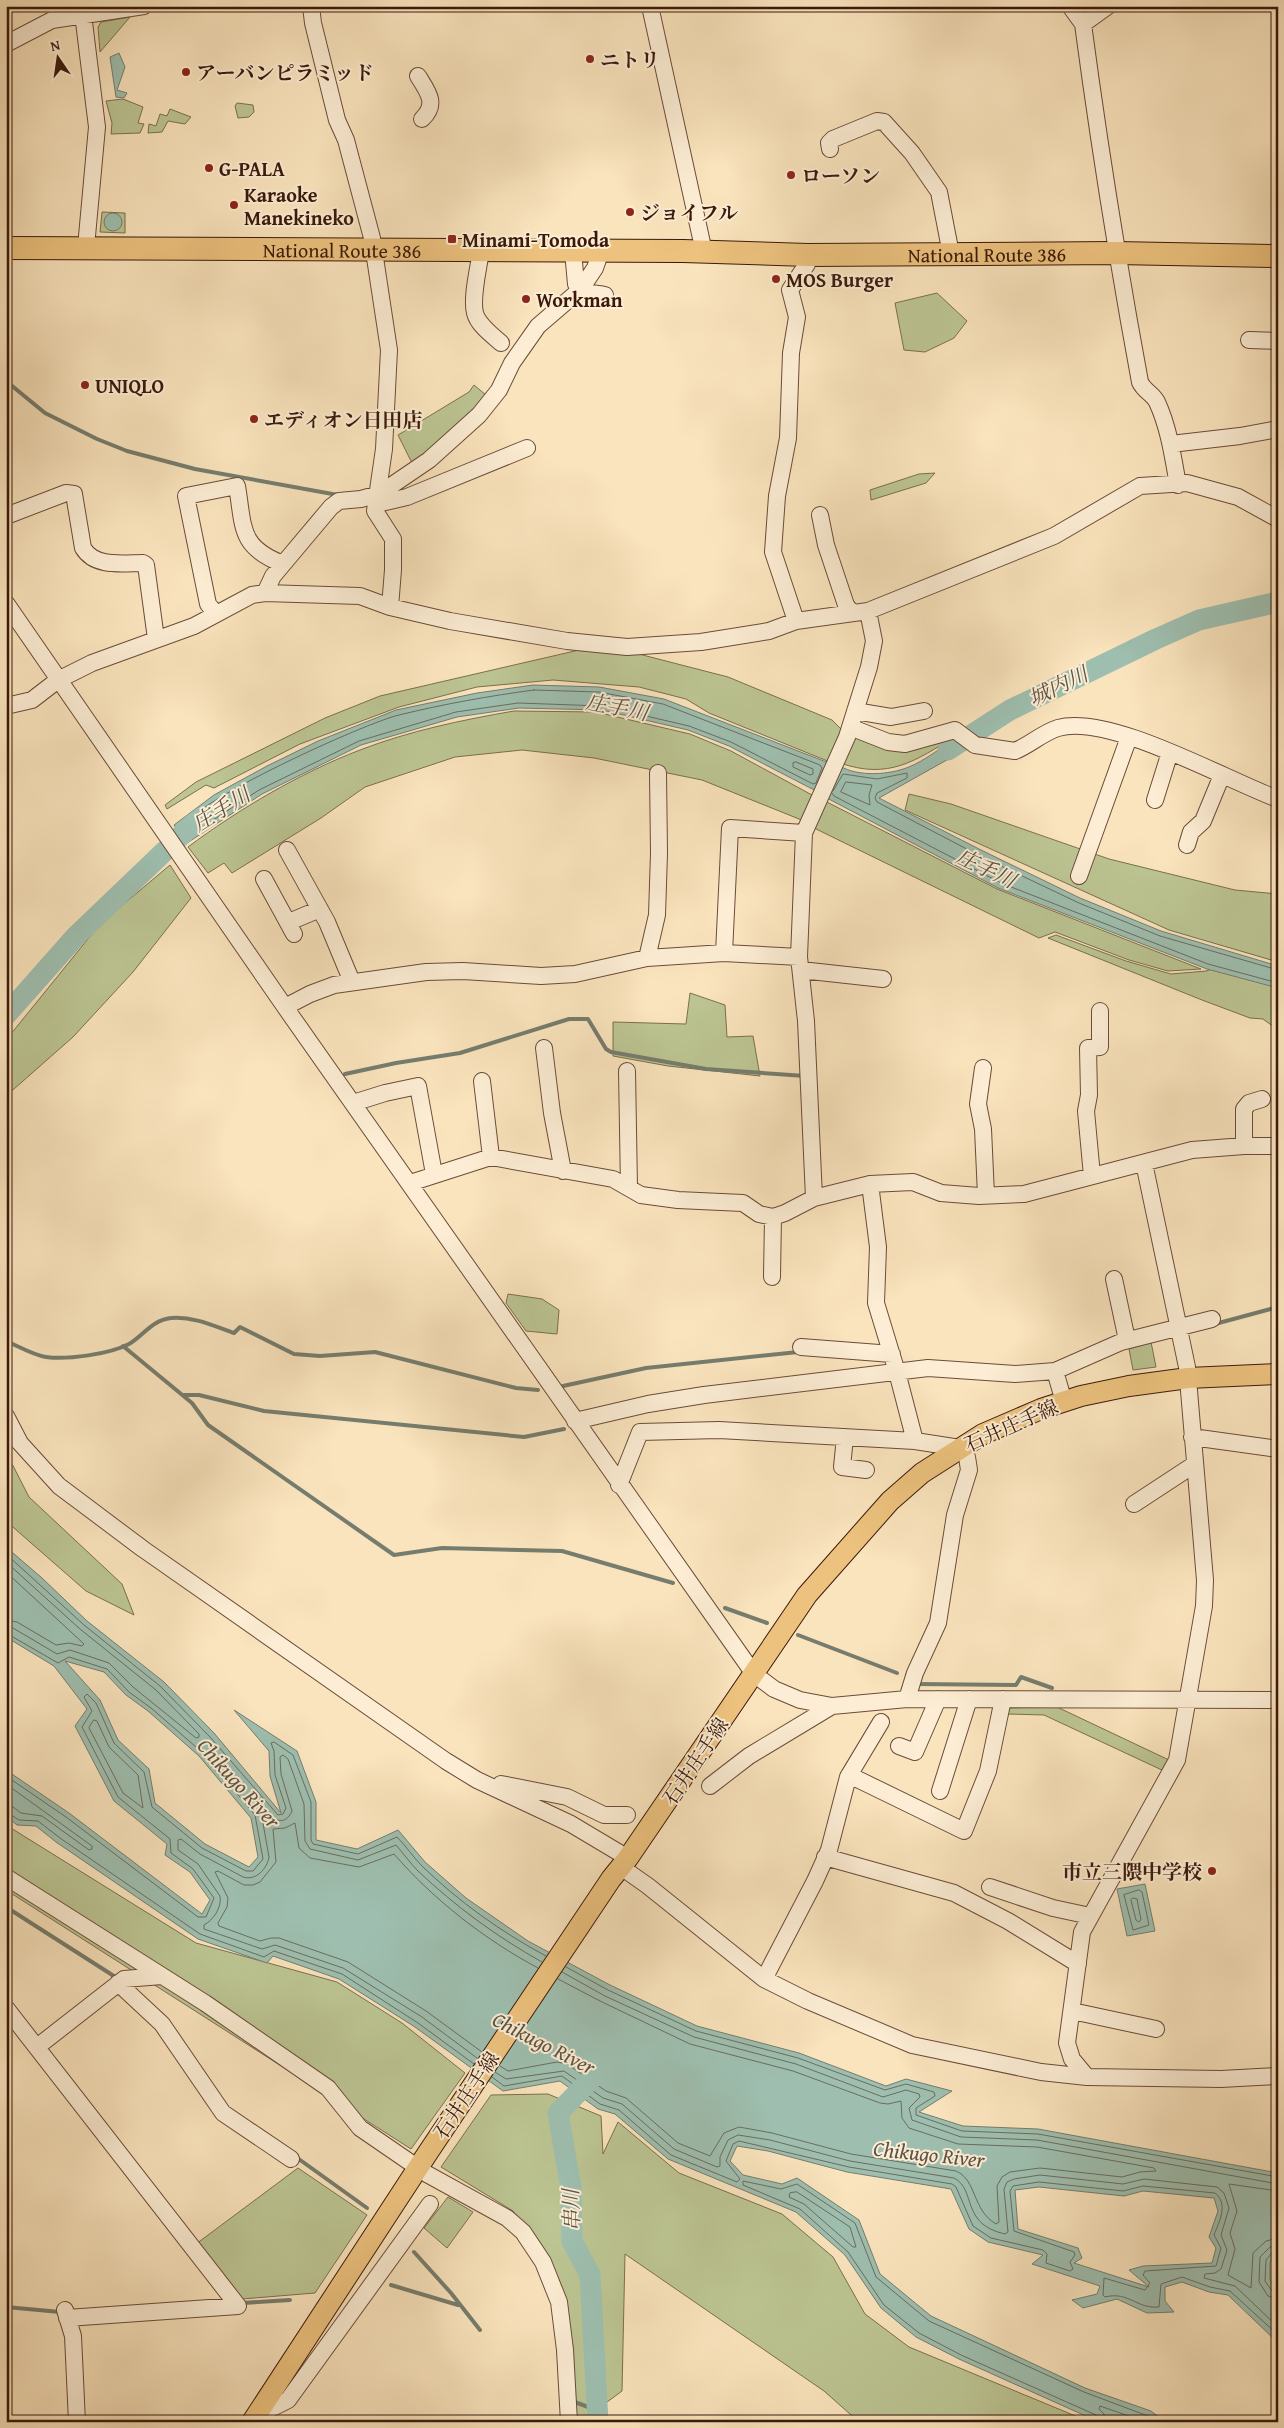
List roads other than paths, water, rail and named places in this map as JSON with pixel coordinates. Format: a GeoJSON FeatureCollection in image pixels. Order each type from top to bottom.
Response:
{"type":"FeatureCollection","features":[{"type":"Feature","properties":{"kind":"highway","name":"National Route 386"},"geometry":{"type":"LineString","coordinates":[[6,248],[601,251],[808,255],[1116,253],[1278,256]]}},
{"type":"Feature","properties":{"kind":"main road","name":"石井庄手線"},"geometry":{"type":"LineString","coordinates":[[254,2419],[422,2161],[807,1595],[890,1501],[922,1474],[960,1448],[1014,1420],[1064,1402],[1129,1386],[1188,1378],[1278,1374]]}},
{"type":"Feature","properties":{"kind":"street"},"geometry":{"type":"LineString","coordinates":[[6,44],[52,20],[144,6]]}},
{"type":"Feature","properties":{"kind":"street"},"geometry":{"type":"LineString","coordinates":[[311,6],[313,23],[337,120],[346,140],[374,250],[389,350],[384,448],[375,510],[393,539],[390,607]]}},
{"type":"Feature","properties":{"kind":"street"},"geometry":{"type":"LineString","coordinates":[[1070,6],[1083,24],[1116,253],[1142,386],[1156,400],[1171,444],[1178,485]]}},
{"type":"Feature","properties":{"kind":"street"},"geometry":{"type":"LineString","coordinates":[[1083,24],[1108,6]]}},
{"type":"Feature","properties":{"kind":"street"},"geometry":{"type":"LineString","coordinates":[[655,8],[704,252]]}},
{"type":"Feature","properties":{"kind":"street"},"geometry":{"type":"LineString","coordinates":[[83,14],[97,127],[86,247]]}},
{"type":"Feature","properties":{"kind":"street"},"geometry":{"type":"LineString","coordinates":[[418,76],[430,94],[432,103],[430,112],[422,119]]}},
{"type":"Feature","properties":{"kind":"street"},"geometry":{"type":"LineString","coordinates":[[830,149],[829,143],[833,139],[877,120],[884,122],[912,153],[939,192],[951,254]]}},
{"type":"Feature","properties":{"kind":"street"},"geometry":{"type":"LineString","coordinates":[[482,250],[475,313],[482,324],[501,343]]}},
{"type":"Feature","properties":{"kind":"street"},"geometry":{"type":"LineString","coordinates":[[573,251],[578,287]]}},
{"type":"Feature","properties":{"kind":"street"},"geometry":{"type":"LineString","coordinates":[[265,592],[273,576],[338,501],[361,499],[378,494],[429,460],[479,415],[500,390],[512,362],[538,326],[595,268],[601,251]]}},
{"type":"Feature","properties":{"kind":"street"},"geometry":{"type":"LineString","coordinates":[[796,620],[773,552],[777,496],[788,438],[791,353],[797,317],[790,290],[807,264],[808,255]]}},
{"type":"Feature","properties":{"kind":"street"},"geometry":{"type":"LineString","coordinates":[[578,287],[605,295]]}},
{"type":"Feature","properties":{"kind":"street"},"geometry":{"type":"LineString","coordinates":[[1249,340],[1278,341]]}},
{"type":"Feature","properties":{"kind":"street"},"geometry":{"type":"LineString","coordinates":[[1171,444],[1240,436],[1278,429]]}},
{"type":"Feature","properties":{"kind":"street"},"geometry":{"type":"LineString","coordinates":[[378,494],[407,497],[527,448]]}},
{"type":"Feature","properties":{"kind":"street"},"geometry":{"type":"LineString","coordinates":[[6,706],[32,700],[58,680],[92,663],[194,626],[252,594],[265,592],[360,596],[390,607],[450,621],[567,641],[627,647],[701,642],[769,631],[796,620],[868,611],[1054,536],[1140,486],[1187,483],[1238,497],[1278,519]]}},
{"type":"Feature","properties":{"kind":"street"},"geometry":{"type":"LineString","coordinates":[[216,614],[208,604],[186,496],[237,486],[245,532],[250,544],[263,556],[283,564]]}},
{"type":"Feature","properties":{"kind":"street"},"geometry":{"type":"LineString","coordinates":[[6,516],[66,493],[74,494],[83,548],[88,556],[96,560],[114,563],[143,563],[146,565],[156,639]]}},
{"type":"Feature","properties":{"kind":"street"},"geometry":{"type":"LineString","coordinates":[[820,515],[828,553],[846,605],[852,613]]}},
{"type":"Feature","properties":{"kind":"street"},"geometry":{"type":"LineString","coordinates":[[6,602],[58,680],[108,749],[619,1485],[754,1674],[774,1689],[800,1700],[832,1706],[859,1705],[907,1699],[1278,1700]]}},
{"type":"Feature","properties":{"kind":"street"},"geometry":{"type":"LineString","coordinates":[[814,1198],[810,1153],[808,1042],[800,963],[807,826],[848,732],[855,711],[874,642],[868,611]]}},
{"type":"Feature","properties":{"kind":"street"},"geometry":{"type":"LineString","coordinates":[[855,711],[891,717],[924,711]]}},
{"type":"Feature","properties":{"kind":"street"},"geometry":{"type":"LineString","coordinates":[[848,732],[888,742],[905,744],[955,730],[975,745],[1015,751],[1043,734],[1059,728],[1091,726],[1170,752],[1278,799]]}},
{"type":"Feature","properties":{"kind":"street"},"geometry":{"type":"LineString","coordinates":[[1079,876],[1129,737]]}},
{"type":"Feature","properties":{"kind":"street"},"geometry":{"type":"LineString","coordinates":[[1155,800],[1170,752]]}},
{"type":"Feature","properties":{"kind":"street"},"geometry":{"type":"LineString","coordinates":[[647,958],[657,915],[660,853],[658,773]]}},
{"type":"Feature","properties":{"kind":"street"},"geometry":{"type":"LineString","coordinates":[[1187,846],[1191,832],[1203,822],[1222,776]]}},
{"type":"Feature","properties":{"kind":"street"},"geometry":{"type":"LineString","coordinates":[[724,953],[730,828],[807,826]]}},
{"type":"Feature","properties":{"kind":"street"},"geometry":{"type":"LineString","coordinates":[[287,850],[320,909],[352,982]]}},
{"type":"Feature","properties":{"kind":"street"},"geometry":{"type":"LineString","coordinates":[[264,879],[291,928],[320,909]]}},
{"type":"Feature","properties":{"kind":"street"},"geometry":{"type":"LineString","coordinates":[[286,1007],[310,994],[334,985],[426,972],[463,971],[541,976],[575,974],[647,958],[724,953],[800,963],[883,980]]}},
{"type":"Feature","properties":{"kind":"street"},"geometry":{"type":"LineString","coordinates":[[1092,1176],[1086,1111],[1090,1095],[1088,1048],[1100,1047],[1100,1011]]}},
{"type":"Feature","properties":{"kind":"street"},"geometry":{"type":"LineString","coordinates":[[544,1048],[552,1113],[563,1172]]}},
{"type":"Feature","properties":{"kind":"street"},"geometry":{"type":"LineString","coordinates":[[983,1068],[978,1104],[982,1130],[986,1195]]}},
{"type":"Feature","properties":{"kind":"street"},"geometry":{"type":"LineString","coordinates":[[627,1071],[629,1188]]}},
{"type":"Feature","properties":{"kind":"street"},"geometry":{"type":"LineString","coordinates":[[482,1081],[491,1157]]}},
{"type":"Feature","properties":{"kind":"street"},"geometry":{"type":"LineString","coordinates":[[353,1103],[384,1093],[418,1086],[434,1174]]}},
{"type":"Feature","properties":{"kind":"street"},"geometry":{"type":"LineString","coordinates":[[1244,1146],[1244,1109],[1249,1103],[1262,1099]]}},
{"type":"Feature","properties":{"kind":"street"},"geometry":{"type":"LineString","coordinates":[[410,1183],[491,1157],[563,1172],[613,1179],[641,1195],[678,1200],[743,1203],[758,1214],[773,1216],[785,1213],[814,1198],[870,1184],[912,1182],[941,1193],[1024,1194],[1192,1150],[1244,1146],[1278,1146]]}},
{"type":"Feature","properties":{"kind":"street"},"geometry":{"type":"LineString","coordinates":[[1086,2076],[1072,2059],[1067,2043],[1082,1932],[1176,1760],[1204,1606],[1205,1580],[1188,1378],[1144,1164]]}},
{"type":"Feature","properties":{"kind":"street"},"geometry":{"type":"LineString","coordinates":[[870,1184],[878,1247],[876,1303],[892,1354],[915,1442]]}},
{"type":"Feature","properties":{"kind":"street"},"geometry":{"type":"LineString","coordinates":[[772,1277],[773,1216]]}},
{"type":"Feature","properties":{"kind":"street"},"geometry":{"type":"LineString","coordinates":[[1114,1279],[1127,1340]]}},
{"type":"Feature","properties":{"kind":"street"},"geometry":{"type":"LineString","coordinates":[[575,1421],[643,1410],[704,1395],[928,1368],[1015,1374],[1055,1371],[1127,1340],[1212,1319]]}},
{"type":"Feature","properties":{"kind":"street"},"geometry":{"type":"LineString","coordinates":[[800,1347],[892,1354]]}},
{"type":"Feature","properties":{"kind":"street"},"geometry":{"type":"LineString","coordinates":[[1055,1371],[1064,1402]]}},
{"type":"Feature","properties":{"kind":"street"},"geometry":{"type":"LineString","coordinates":[[619,1485],[640,1432],[643,1410]]}},
{"type":"Feature","properties":{"kind":"street"},"geometry":{"type":"LineString","coordinates":[[6,1416],[20,1443],[59,1486],[143,1549],[244,1621],[477,1780],[570,1824],[620,1868],[648,1886],[764,1979],[912,2045],[1041,2072],[1086,2076],[1221,2079],[1278,2076]]}},
{"type":"Feature","properties":{"kind":"street"},"geometry":{"type":"LineString","coordinates":[[640,1432],[719,1430],[915,1442],[960,1448],[967,1457],[969,1470],[955,1515],[938,1623],[915,1673],[907,1699]]}},
{"type":"Feature","properties":{"kind":"street"},"geometry":{"type":"LineString","coordinates":[[845,1437],[842,1467],[866,1470]]}},
{"type":"Feature","properties":{"kind":"street"},"geometry":{"type":"LineString","coordinates":[[1192,1437],[1278,1449]]}},
{"type":"Feature","properties":{"kind":"street"},"geometry":{"type":"LineString","coordinates":[[1134,1504],[1195,1464]]}},
{"type":"Feature","properties":{"kind":"street"},"geometry":{"type":"LineString","coordinates":[[899,1746],[915,1752],[938,1699]]}},
{"type":"Feature","properties":{"kind":"street"},"geometry":{"type":"LineString","coordinates":[[940,1791],[969,1699]]}},
{"type":"Feature","properties":{"kind":"street"},"geometry":{"type":"LineString","coordinates":[[849,1775],[964,1831],[988,1771],[1003,1699]]}},
{"type":"Feature","properties":{"kind":"street"},"geometry":{"type":"LineString","coordinates":[[710,1786],[755,1752],[832,1706]]}},
{"type":"Feature","properties":{"kind":"street"},"geometry":{"type":"LineString","coordinates":[[764,1979],[815,1882],[825,1857],[849,1775],[881,1722]]}},
{"type":"Feature","properties":{"kind":"street"},"geometry":{"type":"LineString","coordinates":[[477,1780],[567,1797],[604,1815],[627,1815]]}},
{"type":"Feature","properties":{"kind":"street"},"geometry":{"type":"LineString","coordinates":[[825,1857],[954,1893],[1008,1921],[1078,1964]]}},
{"type":"Feature","properties":{"kind":"street"},"geometry":{"type":"LineString","coordinates":[[6,1877],[162,1976],[328,2088],[360,2128],[422,2161],[508,2218],[522,2232],[543,2262],[559,2302],[565,2350],[569,2422]]}},
{"type":"Feature","properties":{"kind":"street"},"geometry":{"type":"LineString","coordinates":[[990,1887],[1053,1908],[1090,1916]]}},
{"type":"Feature","properties":{"kind":"street"},"geometry":{"type":"LineString","coordinates":[[36,2047],[121,1981],[162,1976]]}},
{"type":"Feature","properties":{"kind":"street"},"geometry":{"type":"LineString","coordinates":[[121,1981],[162,2024],[223,2113],[291,2159]]}},
{"type":"Feature","properties":{"kind":"street"},"geometry":{"type":"LineString","coordinates":[[6,2008],[236,2303],[66,2314],[73,2336],[77,2422]]}},
{"type":"Feature","properties":{"kind":"street"},"geometry":{"type":"LineString","coordinates":[[1072,2011],[1156,2029]]}},
{"type":"Feature","properties":{"kind":"street"},"geometry":{"type":"LineString","coordinates":[[254,2419],[288,2400],[430,2204]]}},
{"type":"Feature","properties":{"kind":"water"},"geometry":{"type":"Polygon","coordinates":[[[119,53],[125,67],[117,90],[127,93],[124,98],[116,97],[110,57],[119,53]]]}},
{"type":"Feature","properties":{"kind":"water"},"geometry":{"type":"Polygon","coordinates":[[[109,213],[117,213],[122,218],[120,229],[109,231],[104,226],[104,218],[109,213]]]}},
{"type":"Feature","properties":{"kind":"water"},"geometry":{"type":"Polygon","coordinates":[[[533,685],[599,687],[664,699],[829,763],[818,792],[729,746],[688,730],[602,710],[519,708],[457,717],[361,745],[262,794],[187,843],[174,825],[214,795],[267,766],[318,741],[396,710],[477,693],[533,685]]]}},
{"type":"Feature","properties":{"kind":"water"},"geometry":{"type":"Polygon","coordinates":[[[959,736],[970,747],[879,798],[1080,898],[1161,931],[1278,966],[1278,988],[1207,969],[998,888],[825,797],[840,766],[847,770],[874,774],[901,770],[922,761],[959,736]]]}},
{"type":"Feature","properties":{"kind":"water","name":"Chikugo River"},"geometry":{"type":"Polygon","coordinates":[[[6,1547],[87,1621],[164,1682],[214,1733],[281,1813],[270,1776],[269,1751],[234,1710],[297,1751],[316,1802],[316,1840],[357,1849],[398,1830],[425,1862],[466,1898],[528,1941],[610,1985],[697,2026],[799,2053],[886,2086],[906,2079],[952,2091],[919,2112],[963,2126],[1038,2129],[1278,2173],[1278,2255],[1270,2262],[1270,2280],[1278,2291],[1278,2340],[1274,2339],[1228,2295],[1209,2292],[1182,2282],[1165,2287],[1165,2301],[1174,2312],[1147,2313],[1117,2299],[1083,2308],[1072,2300],[1097,2294],[1100,2286],[1032,2264],[1043,2255],[988,2242],[969,2229],[951,2189],[847,2172],[768,2151],[737,2146],[730,2161],[743,2175],[782,2184],[797,2178],[859,2220],[880,2274],[931,2316],[1085,2388],[1151,2411],[1165,2422],[1099,2422],[959,2359],[916,2337],[881,2308],[845,2255],[796,2212],[668,2159],[615,2114],[598,2109],[560,2081],[503,2091],[415,2027],[339,1979],[273,1956],[267,1963],[198,1939],[56,1842],[36,1826],[17,1825],[6,1816],[6,1770],[69,1813],[202,1914],[210,1900],[190,1872],[165,1855],[167,1844],[114,1801],[75,1726],[87,1709],[54,1666],[6,1637],[6,1547]],[[65,1661],[100,1700],[118,1740],[149,1769],[155,1803],[205,1844],[249,1867],[258,1857],[251,1818],[199,1756],[148,1711],[126,1695],[104,1672],[65,1661]],[[1039,2187],[1015,2190],[1018,2229],[1078,2248],[1082,2258],[1074,2263],[1149,2287],[1129,2270],[1143,2266],[1212,2263],[1216,2248],[1209,2237],[1218,2211],[1214,2198],[1143,2191],[1124,2196],[1039,2187]]]}},
{"type":"Feature","properties":{"kind":"water"},"geometry":{"type":"Polygon","coordinates":[[[1145,1884],[1155,1931],[1127,1936],[1117,1889],[1145,1884]]]}},
{"type":"Feature","properties":{"kind":"waterway"},"geometry":{"type":"LineString","coordinates":[[6,381],[45,413],[97,439],[127,451],[195,469],[338,495]]}},
{"type":"Feature","properties":{"kind":"waterway","name":"城内川"},"geometry":{"type":"LineString","coordinates":[[948,750],[1010,710],[1156,639],[1199,620],[1278,602]]}},
{"type":"Feature","properties":{"kind":"waterway","name":"庄手川"},"geometry":{"type":"LineString","coordinates":[[6,1015],[76,936],[193,824],[203,817]]}},
{"type":"Feature","properties":{"kind":"waterway"},"geometry":{"type":"LineString","coordinates":[[345,1074],[396,1063],[460,1053],[569,1019],[588,1019],[606,1049],[611,1052],[706,1069],[805,1076]]}},
{"type":"Feature","properties":{"kind":"waterway"},"geometry":{"type":"LineString","coordinates":[[1215,1324],[1278,1307]]}},
{"type":"Feature","properties":{"kind":"waterway"},"geometry":{"type":"LineString","coordinates":[[6,1341],[41,1356],[55,1358],[76,1357],[121,1348],[164,1319],[179,1318],[203,1322],[234,1333],[240,1327],[294,1354],[320,1356],[375,1352],[516,1388],[538,1390]]}},
{"type":"Feature","properties":{"kind":"waterway"},"geometry":{"type":"LineString","coordinates":[[123,1346],[192,1403],[208,1425],[394,1555],[442,1548],[562,1551],[673,1583]]}},
{"type":"Feature","properties":{"kind":"waterway"},"geometry":{"type":"LineString","coordinates":[[563,1386],[646,1368],[798,1352]]}},
{"type":"Feature","properties":{"kind":"waterway"},"geometry":{"type":"LineString","coordinates":[[183,1395],[199,1395],[264,1411],[524,1437],[564,1429]]}},
{"type":"Feature","properties":{"kind":"waterway"},"geometry":{"type":"LineString","coordinates":[[725,1608],[767,1623]]}},
{"type":"Feature","properties":{"kind":"waterway"},"geometry":{"type":"LineString","coordinates":[[798,1635],[897,1673]]}},
{"type":"Feature","properties":{"kind":"waterway"},"geometry":{"type":"LineString","coordinates":[[917,1684],[1016,1685],[1021,1677],[1052,1688]]}},
{"type":"Feature","properties":{"kind":"waterway"},"geometry":{"type":"LineString","coordinates":[[6,1907],[117,1978]]}},
{"type":"Feature","properties":{"kind":"waterway","name":"串川"},"geometry":{"type":"LineString","coordinates":[[597,2073],[558,2113],[571,2188],[572,2241],[590,2275],[598,2422]]}},
{"type":"Feature","properties":{"kind":"waterway"},"geometry":{"type":"LineString","coordinates":[[296,2157],[367,2208]]}},
{"type":"Feature","properties":{"kind":"waterway"},"geometry":{"type":"LineString","coordinates":[[414,2252],[451,2293],[480,2330]]}},
{"type":"Feature","properties":{"kind":"waterway"},"geometry":{"type":"LineString","coordinates":[[391,2285],[458,2305]]}},
{"type":"Feature","properties":{"kind":"waterway"},"geometry":{"type":"LineString","coordinates":[[242,2303],[290,2300]]}},
{"type":"Feature","properties":{"kind":"waterway"},"geometry":{"type":"LineString","coordinates":[[6,2307],[60,2312]]}},
{"type":"Feature","properties":{"kind":"waterway"},"geometry":{"type":"LineString","coordinates":[[572,2401],[599,2411],[609,2422]]}},
{"type":"Feature","properties":{"kind":"place","name":"ニトリ"},"geometry":{"type":"Point","coordinates":[590,59]}},
{"type":"Feature","properties":{"kind":"place","name":"アーバンピラミッド"},"geometry":{"type":"Point","coordinates":[186,72]}},
{"type":"Feature","properties":{"kind":"place","name":"G-PALA"},"geometry":{"type":"Point","coordinates":[209,168]}},
{"type":"Feature","properties":{"kind":"place","name":"ローソン"},"geometry":{"type":"Point","coordinates":[791,175]}},
{"type":"Feature","properties":{"kind":"place","name":"Karaoke Manekineko"},"geometry":{"type":"Point","coordinates":[234,205]}},
{"type":"Feature","properties":{"kind":"place","name":"ジョイフル"},"geometry":{"type":"Point","coordinates":[630,212]}},
{"type":"Feature","properties":{"kind":"place","name":"Minami-Tomoda"},"geometry":{"type":"Point","coordinates":[452,239]}},
{"type":"Feature","properties":{"kind":"place","name":"MOS Burger"},"geometry":{"type":"Point","coordinates":[776,279]}},
{"type":"Feature","properties":{"kind":"place","name":"Workman"},"geometry":{"type":"Point","coordinates":[526,299]}},
{"type":"Feature","properties":{"kind":"place","name":"UNIQLO"},"geometry":{"type":"Point","coordinates":[85,385]}},
{"type":"Feature","properties":{"kind":"place","name":"エディオン日田店"},"geometry":{"type":"Point","coordinates":[254,419]}},
{"type":"Feature","properties":{"kind":"place","name":"市立三隈中学校"},"geometry":{"type":"Point","coordinates":[1212,1871]}}]}
